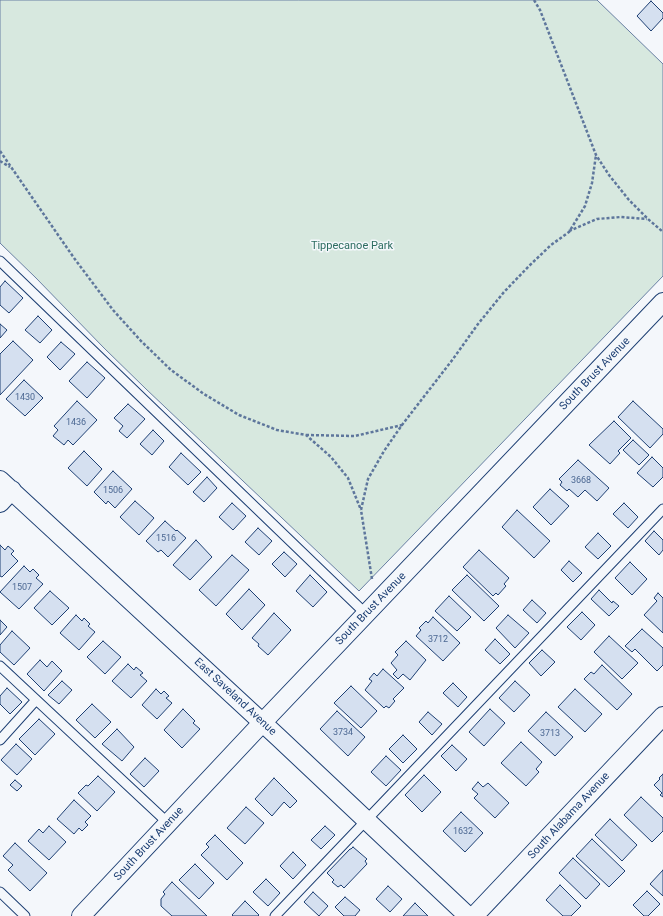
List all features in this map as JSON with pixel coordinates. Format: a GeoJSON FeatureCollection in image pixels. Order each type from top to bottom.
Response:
{"type":"FeatureCollection","features":[{"type":"Feature","properties":{"kind":"street","name":"South Brust Avenue"},"geometry":{"type":"LineString","coordinates":[[81,916],[263,722],[663,302]]}},
{"type":"Feature","properties":{"kind":"street","name":"East Saveland Avenue"},"geometry":{"type":"LineString","coordinates":[[4,491],[263,722],[468,916]]}},
{"type":"Feature","properties":{"kind":"street","name":"South Alabama Avenue"},"geometry":{"type":"LineString","coordinates":[[474,916],[663,716]]}},
{"type":"Feature","properties":{"kind":"lane"},"geometry":{"type":"LineString","coordinates":[[0,262],[366,614]]}},
{"type":"Feature","properties":{"kind":"lane"},"geometry":{"type":"LineString","coordinates":[[275,916],[663,509]]}},
{"type":"Feature","properties":{"kind":"lane"},"geometry":{"type":"LineString","coordinates":[[0,666],[168,823]]}},
{"type":"Feature","properties":{"kind":"lane"},"geometry":{"type":"LineString","coordinates":[[0,740],[36,700]]}},
{"type":"Feature","properties":{"kind":"lane"},"geometry":{"type":"LineString","coordinates":[[0,892],[25,916]]}},
{"type":"Feature","properties":{"kind":"path"},"geometry":{"type":"LineString","coordinates":[[534,0],[540,10],[596,155],[608,175],[648,220],[663,232]]}},
{"type":"Feature","properties":{"kind":"path"},"geometry":{"type":"LineString","coordinates":[[0,151],[74,258],[114,310],[141,341],[171,370],[204,394],[239,415],[277,430],[306,435],[355,436],[402,425]]}},
{"type":"Feature","properties":{"kind":"path"},"geometry":{"type":"LineString","coordinates":[[569,232],[584,206],[592,183],[596,155]]}},
{"type":"Feature","properties":{"kind":"path"},"geometry":{"type":"LineString","coordinates":[[0,162],[12,168]]}},
{"type":"Feature","properties":{"kind":"path"},"geometry":{"type":"LineString","coordinates":[[361,510],[368,479],[384,451],[478,324],[504,292],[551,245],[569,232],[597,219],[621,217],[648,220]]}},
{"type":"Feature","properties":{"kind":"path"},"geometry":{"type":"LineString","coordinates":[[306,435],[331,457],[348,478],[361,510],[371,578],[386,594]]}},
{"type":"Feature","properties":{"kind":"green space","name":"Tippecanoe Park"},"geometry":{"type":"Polygon","coordinates":[[[0,0],[597,0],[663,64],[663,276],[359,591],[146,389],[0,243],[0,0]]]}},
{"type":"Feature","properties":{"kind":"building"},"geometry":{"type":"Polygon","coordinates":[[[651,1],[663,13],[663,18],[651,31],[637,16],[651,1]]]}},
{"type":"Feature","properties":{"kind":"building"},"geometry":{"type":"Polygon","coordinates":[[[5,281],[23,298],[9,313],[0,305],[0,287],[5,281]]]}},
{"type":"Feature","properties":{"kind":"building"},"geometry":{"type":"Polygon","coordinates":[[[38,316],[52,330],[40,343],[25,330],[38,316]]]}},
{"type":"Feature","properties":{"kind":"building"},"geometry":{"type":"Polygon","coordinates":[[[0,324],[7,330],[0,338],[0,324]]]}},
{"type":"Feature","properties":{"kind":"building"},"geometry":{"type":"Polygon","coordinates":[[[13,341],[33,360],[0,395],[0,354],[13,341]]]}},
{"type":"Feature","properties":{"kind":"building"},"geometry":{"type":"Polygon","coordinates":[[[61,342],[75,354],[60,370],[47,357],[61,342]]]}},
{"type":"Feature","properties":{"kind":"building"},"geometry":{"type":"Polygon","coordinates":[[[87,362],[105,378],[87,398],[69,381],[87,362]]]}},
{"type":"Feature","properties":{"kind":"building"},"geometry":{"type":"Polygon","coordinates":[[[24,380],[43,398],[25,416],[6,399],[24,380]]]}},
{"type":"Feature","properties":{"kind":"building"},"geometry":{"type":"Polygon","coordinates":[[[77,401],[97,420],[73,445],[68,440],[64,445],[53,436],[58,430],[54,426],[77,401]]]}},
{"type":"Feature","properties":{"kind":"building"},"geometry":{"type":"Polygon","coordinates":[[[633,401],[663,429],[663,434],[650,448],[618,417],[633,401]]]}},
{"type":"Feature","properties":{"kind":"building"},"geometry":{"type":"Polygon","coordinates":[[[128,404],[145,419],[127,438],[119,431],[123,426],[114,418],[128,404]]]}},
{"type":"Feature","properties":{"kind":"building"},"geometry":{"type":"Polygon","coordinates":[[[614,421],[631,438],[618,451],[620,453],[610,464],[589,445],[614,421]]]}},
{"type":"Feature","properties":{"kind":"building"},"geometry":{"type":"Polygon","coordinates":[[[153,430],[164,441],[152,455],[140,444],[153,430]]]}},
{"type":"Feature","properties":{"kind":"building"},"geometry":{"type":"Polygon","coordinates":[[[633,440],[649,455],[639,465],[623,450],[633,440]]]}},
{"type":"Feature","properties":{"kind":"building"},"geometry":{"type":"Polygon","coordinates":[[[84,451],[102,469],[87,486],[68,468],[84,451]]]}},
{"type":"Feature","properties":{"kind":"building"},"geometry":{"type":"Polygon","coordinates":[[[181,453],[201,472],[188,485],[169,467],[181,453]]]}},
{"type":"Feature","properties":{"kind":"building"},"geometry":{"type":"Polygon","coordinates":[[[652,457],[663,468],[663,477],[653,487],[637,473],[652,457]]]}},
{"type":"Feature","properties":{"kind":"building"},"geometry":{"type":"Polygon","coordinates":[[[578,460],[609,488],[597,501],[585,490],[578,497],[569,489],[567,491],[560,485],[562,482],[559,479],[578,460]]]}},
{"type":"Feature","properties":{"kind":"building"},"geometry":{"type":"Polygon","coordinates":[[[113,471],[132,489],[115,508],[108,501],[106,504],[94,492],[113,471]]]}},
{"type":"Feature","properties":{"kind":"building"},"geometry":{"type":"Polygon","coordinates":[[[207,477],[217,488],[204,502],[193,492],[207,477]]]}},
{"type":"Feature","properties":{"kind":"building"},"geometry":{"type":"Polygon","coordinates":[[[550,489],[569,506],[551,525],[533,507],[550,489]]]}},
{"type":"Feature","properties":{"kind":"building"},"geometry":{"type":"Polygon","coordinates":[[[135,501],[154,518],[139,535],[120,517],[135,501]]]}},
{"type":"Feature","properties":{"kind":"building"},"geometry":{"type":"Polygon","coordinates":[[[232,503],[246,516],[233,530],[219,517],[232,503]]]}},
{"type":"Feature","properties":{"kind":"building"},"geometry":{"type":"Polygon","coordinates":[[[624,503],[638,517],[628,528],[613,514],[624,503]]]}},
{"type":"Feature","properties":{"kind":"building"},"geometry":{"type":"Polygon","coordinates":[[[517,510],[550,541],[534,558],[502,527],[517,510]]]}},
{"type":"Feature","properties":{"kind":"building"},"geometry":{"type":"Polygon","coordinates":[[[165,521],[186,538],[168,557],[161,550],[158,552],[146,541],[165,521]]]}},
{"type":"Feature","properties":{"kind":"building"},"geometry":{"type":"Polygon","coordinates":[[[258,528],[272,541],[259,555],[245,542],[258,528]]]}},
{"type":"Feature","properties":{"kind":"building"},"geometry":{"type":"Polygon","coordinates":[[[654,531],[663,540],[663,550],[659,555],[645,541],[654,531]]]}},
{"type":"Feature","properties":{"kind":"building"},"geometry":{"type":"Polygon","coordinates":[[[598,533],[611,546],[598,559],[585,547],[598,533]]]}},
{"type":"Feature","properties":{"kind":"building"},"geometry":{"type":"Polygon","coordinates":[[[196,540],[212,557],[190,580],[173,565],[196,540]]]}},
{"type":"Feature","properties":{"kind":"building"},"geometry":{"type":"Polygon","coordinates":[[[0,545],[5,550],[8,546],[14,551],[11,554],[18,561],[2,577],[0,576],[0,545]]]}},
{"type":"Feature","properties":{"kind":"building"},"geometry":{"type":"Polygon","coordinates":[[[479,550],[509,578],[504,584],[506,586],[498,595],[496,593],[493,596],[463,567],[479,550]]]}},
{"type":"Feature","properties":{"kind":"building"},"geometry":{"type":"Polygon","coordinates":[[[284,552],[297,564],[285,577],[272,564],[284,552]]]}},
{"type":"Feature","properties":{"kind":"building"},"geometry":{"type":"Polygon","coordinates":[[[232,555],[249,570],[216,606],[199,590],[232,555]]]}},
{"type":"Feature","properties":{"kind":"building"},"geometry":{"type":"Polygon","coordinates":[[[569,561],[582,573],[573,582],[561,570],[569,561]]]}},
{"type":"Feature","properties":{"kind":"building"},"geometry":{"type":"Polygon","coordinates":[[[630,562],[647,579],[632,595],[615,578],[630,562]]]}},
{"type":"Feature","properties":{"kind":"building"},"geometry":{"type":"Polygon","coordinates":[[[24,566],[30,572],[33,569],[39,575],[36,578],[43,584],[19,609],[0,592],[24,566]]]}},
{"type":"Feature","properties":{"kind":"building"},"geometry":{"type":"Polygon","coordinates":[[[310,575],[327,592],[313,607],[296,591],[310,575]]]}},
{"type":"Feature","properties":{"kind":"building"},"geometry":{"type":"Polygon","coordinates":[[[467,575],[499,606],[484,621],[452,590],[467,575]]]}},
{"type":"Feature","properties":{"kind":"building"},"geometry":{"type":"Polygon","coordinates":[[[249,589],[265,605],[242,630],[226,614],[249,589]]]}},
{"type":"Feature","properties":{"kind":"building"},"geometry":{"type":"Polygon","coordinates":[[[599,590],[612,603],[613,601],[619,606],[609,616],[591,599],[599,590]]]}},
{"type":"Feature","properties":{"kind":"building"},"geometry":{"type":"Polygon","coordinates":[[[50,591],[69,608],[52,625],[34,608],[50,591]]]}},
{"type":"Feature","properties":{"kind":"building"},"geometry":{"type":"Polygon","coordinates":[[[658,593],[663,598],[663,633],[644,615],[657,601],[654,598],[658,593]]]}},
{"type":"Feature","properties":{"kind":"building"},"geometry":{"type":"Polygon","coordinates":[[[449,596],[471,617],[457,631],[435,611],[449,596]]]}},
{"type":"Feature","properties":{"kind":"building"},"geometry":{"type":"Polygon","coordinates":[[[532,600],[546,613],[537,623],[523,610],[532,600]]]}},
{"type":"Feature","properties":{"kind":"building"},"geometry":{"type":"Polygon","coordinates":[[[582,612],[595,625],[581,640],[567,627],[582,612]]]}},
{"type":"Feature","properties":{"kind":"building"},"geometry":{"type":"Polygon","coordinates":[[[274,613],[291,630],[268,655],[252,638],[274,613]]]}},
{"type":"Feature","properties":{"kind":"building"},"geometry":{"type":"Polygon","coordinates":[[[76,615],[82,621],[84,618],[90,624],[88,626],[95,632],[79,650],[60,633],[76,615]]]}},
{"type":"Feature","properties":{"kind":"building"},"geometry":{"type":"Polygon","coordinates":[[[508,615],[529,633],[515,648],[496,628],[508,615]]]}},
{"type":"Feature","properties":{"kind":"building"},"geometry":{"type":"Polygon","coordinates":[[[433,617],[460,643],[443,661],[416,636],[421,630],[419,628],[426,621],[428,623],[433,617]]]}},
{"type":"Feature","properties":{"kind":"building"},"geometry":{"type":"Polygon","coordinates":[[[0,620],[7,627],[0,635],[0,620]]]}},
{"type":"Feature","properties":{"kind":"building"},"geometry":{"type":"Polygon","coordinates":[[[642,629],[663,648],[663,665],[657,671],[635,649],[632,652],[625,646],[642,629]]]}},
{"type":"Feature","properties":{"kind":"building"},"geometry":{"type":"Polygon","coordinates":[[[12,631],[30,648],[14,665],[0,652],[0,645],[12,631]]]}},
{"type":"Feature","properties":{"kind":"building"},"geometry":{"type":"Polygon","coordinates":[[[609,636],[638,663],[622,679],[594,652],[609,636]]]}},
{"type":"Feature","properties":{"kind":"building"},"geometry":{"type":"Polygon","coordinates":[[[495,639],[510,654],[500,664],[485,650],[495,639]]]}},
{"type":"Feature","properties":{"kind":"building"},"geometry":{"type":"Polygon","coordinates":[[[103,641],[121,657],[105,674],[87,657],[103,641]]]}},
{"type":"Feature","properties":{"kind":"building"},"geometry":{"type":"Polygon","coordinates":[[[406,641],[426,660],[410,680],[403,674],[398,679],[393,674],[397,670],[391,663],[398,655],[395,652],[406,641]]]}},
{"type":"Feature","properties":{"kind":"building"},"geometry":{"type":"Polygon","coordinates":[[[542,650],[555,662],[541,676],[529,663],[542,650]]]}},
{"type":"Feature","properties":{"kind":"building"},"geometry":{"type":"Polygon","coordinates":[[[40,660],[47,667],[52,661],[62,671],[44,691],[27,674],[40,660]]]}},
{"type":"Feature","properties":{"kind":"building"},"geometry":{"type":"Polygon","coordinates":[[[128,664],[134,670],[136,667],[143,673],[140,675],[147,681],[131,698],[112,681],[128,664]]]}},
{"type":"Feature","properties":{"kind":"building"},"geometry":{"type":"Polygon","coordinates":[[[602,665],[632,694],[617,710],[584,679],[591,672],[594,674],[602,665]]]}},
{"type":"Feature","properties":{"kind":"building"},"geometry":{"type":"Polygon","coordinates":[[[383,669],[404,688],[393,699],[395,701],[389,708],[386,706],[384,708],[365,690],[372,681],[369,679],[374,673],[377,676],[383,669]]]}},
{"type":"Feature","properties":{"kind":"building"},"geometry":{"type":"Polygon","coordinates":[[[62,681],[72,690],[59,704],[48,695],[62,681]]]}},
{"type":"Feature","properties":{"kind":"building"},"geometry":{"type":"Polygon","coordinates":[[[515,681],[530,695],[514,712],[499,698],[515,681]]]}},
{"type":"Feature","properties":{"kind":"building"},"geometry":{"type":"Polygon","coordinates":[[[453,683],[467,697],[458,707],[443,693],[453,683]]]}},
{"type":"Feature","properties":{"kind":"building"},"geometry":{"type":"Polygon","coordinates":[[[351,686],[377,711],[361,728],[334,703],[351,686]]]}},
{"type":"Feature","properties":{"kind":"building"},"geometry":{"type":"Polygon","coordinates":[[[7,688],[22,702],[10,714],[0,704],[0,696],[7,688]]]}},
{"type":"Feature","properties":{"kind":"building"},"geometry":{"type":"Polygon","coordinates":[[[156,689],[161,694],[164,691],[169,696],[166,698],[172,703],[157,719],[142,705],[156,689]]]}},
{"type":"Feature","properties":{"kind":"building"},"geometry":{"type":"Polygon","coordinates":[[[575,689],[602,714],[585,732],[558,707],[575,689]]]}},
{"type":"Feature","properties":{"kind":"building"},"geometry":{"type":"Polygon","coordinates":[[[92,704],[111,722],[95,738],[76,720],[92,704]]]}},
{"type":"Feature","properties":{"kind":"building"},"geometry":{"type":"Polygon","coordinates":[[[183,709],[195,721],[193,723],[200,729],[182,748],[164,730],[183,709]]]}},
{"type":"Feature","properties":{"kind":"building"},"geometry":{"type":"Polygon","coordinates":[[[490,709],[505,723],[484,746],[469,732],[490,709]]]}},
{"type":"Feature","properties":{"kind":"building"},"geometry":{"type":"Polygon","coordinates":[[[337,711],[365,737],[348,756],[320,729],[337,711]]]}},
{"type":"Feature","properties":{"kind":"building"},"geometry":{"type":"Polygon","coordinates":[[[428,712],[442,724],[432,735],[419,722],[428,712]]]}},
{"type":"Feature","properties":{"kind":"building"},"geometry":{"type":"Polygon","coordinates":[[[546,712],[573,737],[555,756],[528,731],[546,712]]]}},
{"type":"Feature","properties":{"kind":"building"},"geometry":{"type":"Polygon","coordinates":[[[39,719],[55,734],[35,755],[19,739],[39,719]]]}},
{"type":"Feature","properties":{"kind":"building"},"geometry":{"type":"Polygon","coordinates":[[[117,729],[134,747],[122,761],[102,744],[117,729]]]}},
{"type":"Feature","properties":{"kind":"building"},"geometry":{"type":"Polygon","coordinates":[[[403,735],[417,749],[403,763],[389,749],[403,735]]]}},
{"type":"Feature","properties":{"kind":"building"},"geometry":{"type":"Polygon","coordinates":[[[521,742],[542,762],[536,769],[539,772],[526,786],[501,763],[521,742]]]}},
{"type":"Feature","properties":{"kind":"building"},"geometry":{"type":"Polygon","coordinates":[[[16,744],[32,759],[17,775],[1,760],[16,744]]]}},
{"type":"Feature","properties":{"kind":"building"},"geometry":{"type":"Polygon","coordinates":[[[452,745],[467,759],[456,771],[441,756],[452,745]]]}},
{"type":"Feature","properties":{"kind":"building"},"geometry":{"type":"Polygon","coordinates":[[[386,756],[401,770],[386,786],[371,772],[386,756]]]}},
{"type":"Feature","properties":{"kind":"building"},"geometry":{"type":"Polygon","coordinates":[[[145,758],[159,771],[144,787],[130,774],[145,758]]]}},
{"type":"Feature","properties":{"kind":"building"},"geometry":{"type":"Polygon","coordinates":[[[663,774],[663,797],[660,795],[662,793],[654,785],[663,774]]]}},
{"type":"Feature","properties":{"kind":"building"},"geometry":{"type":"Polygon","coordinates":[[[424,775],[441,792],[422,812],[405,795],[424,775]]]}},
{"type":"Feature","properties":{"kind":"building"},"geometry":{"type":"Polygon","coordinates":[[[98,776],[115,792],[97,811],[78,793],[98,776]]]}},
{"type":"Feature","properties":{"kind":"building"},"geometry":{"type":"Polygon","coordinates":[[[274,778],[297,801],[290,808],[284,802],[272,816],[255,799],[274,778]]]}},
{"type":"Feature","properties":{"kind":"building"},"geometry":{"type":"Polygon","coordinates":[[[15,780],[22,786],[17,791],[10,785],[15,780]]]}},
{"type":"Feature","properties":{"kind":"building"},"geometry":{"type":"Polygon","coordinates":[[[478,782],[483,787],[488,783],[509,803],[495,818],[474,798],[478,794],[472,789],[478,782]]]}},
{"type":"Feature","properties":{"kind":"building"},"geometry":{"type":"Polygon","coordinates":[[[641,797],[663,818],[663,831],[652,842],[624,815],[641,797]]]}},
{"type":"Feature","properties":{"kind":"building"},"geometry":{"type":"Polygon","coordinates":[[[74,800],[91,816],[85,822],[88,825],[82,831],[79,828],[74,834],[57,819],[74,800]]]}},
{"type":"Feature","properties":{"kind":"building"},"geometry":{"type":"Polygon","coordinates":[[[246,807],[264,823],[245,844],[227,828],[246,807]]]}},
{"type":"Feature","properties":{"kind":"building"},"geometry":{"type":"Polygon","coordinates":[[[461,812],[483,833],[465,852],[443,831],[461,812]]]}},
{"type":"Feature","properties":{"kind":"building"},"geometry":{"type":"Polygon","coordinates":[[[610,819],[637,845],[622,861],[595,835],[610,819]]]}},
{"type":"Feature","properties":{"kind":"building"},"geometry":{"type":"Polygon","coordinates":[[[49,826],[66,842],[49,860],[28,841],[39,829],[43,833],[49,826]]]}},
{"type":"Feature","properties":{"kind":"building"},"geometry":{"type":"Polygon","coordinates":[[[325,826],[335,835],[321,849],[311,840],[325,826]]]}},
{"type":"Feature","properties":{"kind":"building"},"geometry":{"type":"Polygon","coordinates":[[[215,835],[243,863],[227,880],[201,855],[209,847],[206,844],[215,835]]]}},
{"type":"Feature","properties":{"kind":"building"},"geometry":{"type":"Polygon","coordinates":[[[592,839],[625,871],[609,887],[576,856],[592,839]]]}},
{"type":"Feature","properties":{"kind":"building"},"geometry":{"type":"Polygon","coordinates":[[[15,843],[47,873],[30,891],[8,870],[13,865],[3,856],[15,843]]]}},
{"type":"Feature","properties":{"kind":"building"},"geometry":{"type":"Polygon","coordinates":[[[353,847],[367,859],[365,861],[367,864],[344,888],[341,885],[338,887],[332,882],[334,880],[327,873],[353,847]]]}},
{"type":"Feature","properties":{"kind":"building"},"geometry":{"type":"Polygon","coordinates":[[[293,852],[306,865],[293,879],[280,866],[293,852]]]}},
{"type":"Feature","properties":{"kind":"building"},"geometry":{"type":"Polygon","coordinates":[[[573,858],[600,884],[586,899],[559,873],[573,858]]]}},
{"type":"Feature","properties":{"kind":"building"},"geometry":{"type":"Polygon","coordinates":[[[195,864],[214,883],[199,899],[179,880],[195,864]]]}},
{"type":"Feature","properties":{"kind":"building"},"geometry":{"type":"Polygon","coordinates":[[[663,870],[663,896],[650,884],[663,870]]]}},
{"type":"Feature","properties":{"kind":"building"},"geometry":{"type":"Polygon","coordinates":[[[266,879],[280,893],[268,906],[253,892],[266,879]]]}},
{"type":"Feature","properties":{"kind":"building"},"geometry":{"type":"Polygon","coordinates":[[[172,882],[207,916],[172,916],[161,906],[161,899],[165,894],[163,892],[172,882]]]}},
{"type":"Feature","properties":{"kind":"building"},"geometry":{"type":"Polygon","coordinates":[[[560,885],[581,906],[571,916],[563,916],[546,900],[560,885]]]}},
{"type":"Feature","properties":{"kind":"building"},"geometry":{"type":"Polygon","coordinates":[[[388,886],[402,899],[390,912],[376,899],[388,886]]]}},
{"type":"Feature","properties":{"kind":"building"},"geometry":{"type":"Polygon","coordinates":[[[647,891],[660,904],[648,916],[644,916],[633,905],[647,891]]]}},
{"type":"Feature","properties":{"kind":"building"},"geometry":{"type":"Polygon","coordinates":[[[313,892],[328,906],[319,916],[304,902],[313,892]]]}},
{"type":"Feature","properties":{"kind":"building"},"geometry":{"type":"Polygon","coordinates":[[[345,897],[360,910],[355,916],[344,916],[335,907],[345,897]]]}},
{"type":"Feature","properties":{"kind":"building"},"geometry":{"type":"Polygon","coordinates":[[[245,901],[259,915],[258,916],[232,915],[245,901]]]}},
{"type":"Feature","properties":{"kind":"building"},"geometry":{"type":"Polygon","coordinates":[[[415,903],[428,916],[403,916],[415,903]]]}}]}
